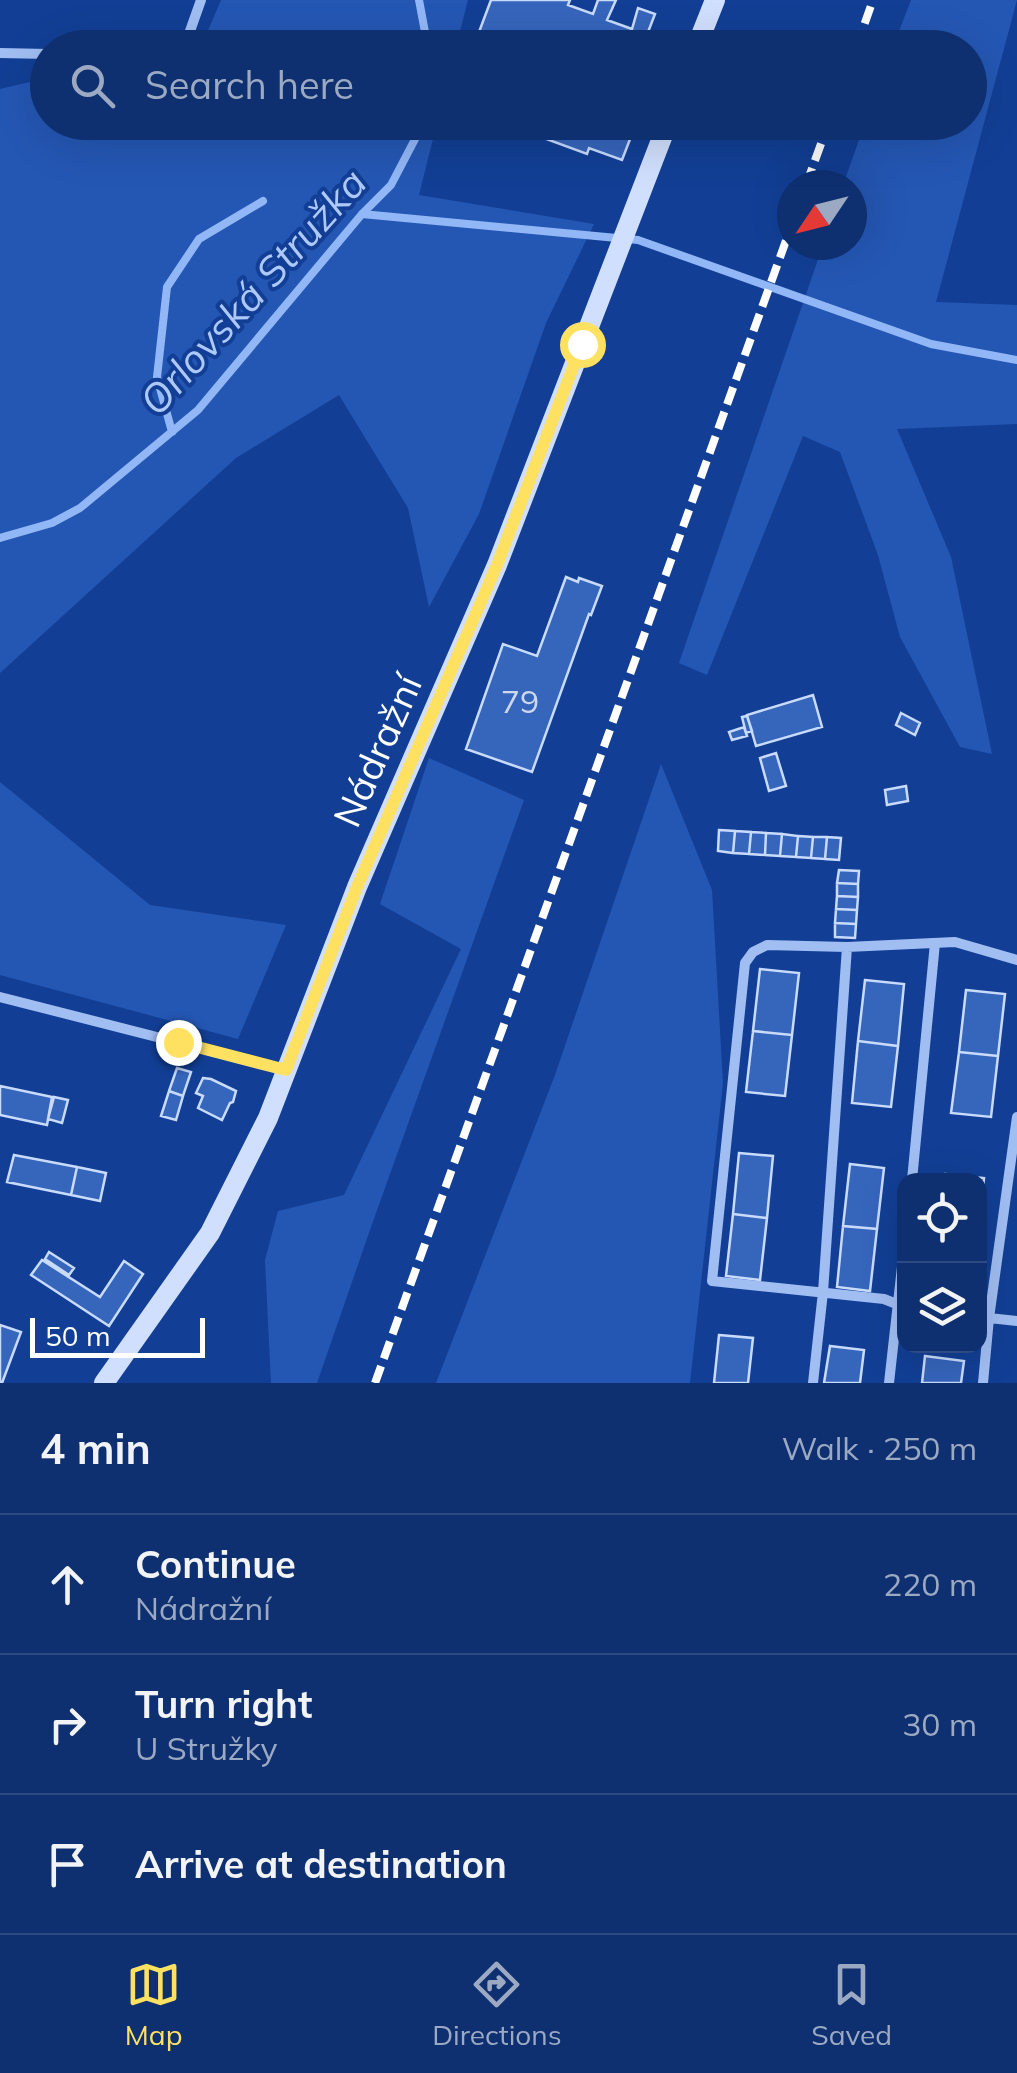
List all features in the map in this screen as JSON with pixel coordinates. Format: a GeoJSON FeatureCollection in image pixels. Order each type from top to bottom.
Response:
{"type":"FeatureCollection","features":[{"type":"Feature","properties":{"kind":"street"},"geometry":{"type":"LineString","coordinates":[[190,30],[201,0]]}},
{"type":"Feature","properties":{"kind":"street"},"geometry":{"type":"LineString","coordinates":[[703,30],[714,0]]}},
{"type":"Feature","properties":{"kind":"street"},"geometry":{"type":"LineString","coordinates":[[0,53],[30,54]]}},
{"type":"Feature","properties":{"kind":"street","name":"Nádražní"},"geometry":{"type":"LineString","coordinates":[[104,1383],[210,1233],[268,1118],[357,887],[497,565],[661,140]]}},
{"type":"Feature","properties":{"kind":"street"},"geometry":{"type":"LineString","coordinates":[[897,1304],[884,1299],[712,1281],[745,963],[753,952],[766,945],[956,942],[1017,960]]}},
{"type":"Feature","properties":{"kind":"street"},"geometry":{"type":"LineString","coordinates":[[913,1173],[935,943]]}},
{"type":"Feature","properties":{"kind":"street"},"geometry":{"type":"LineString","coordinates":[[813,1383],[848,946]]}},
{"type":"Feature","properties":{"kind":"street"},"geometry":{"type":"LineString","coordinates":[[0,997],[286,1070]]}},
{"type":"Feature","properties":{"kind":"street"},"geometry":{"type":"LineString","coordinates":[[987,1300],[1017,1117]]}},
{"type":"Feature","properties":{"kind":"street"},"geometry":{"type":"LineString","coordinates":[[987,1318],[1017,1322]]}},
{"type":"Feature","properties":{"kind":"street"},"geometry":{"type":"LineString","coordinates":[[889,1383],[897,1332]]}},
{"type":"Feature","properties":{"kind":"street"},"geometry":{"type":"LineString","coordinates":[[983,1353],[983,1383]]}},
{"type":"Feature","properties":{"kind":"shaded area"},"geometry":{"type":"Polygon","coordinates":[[[221,0],[468,0],[460,30],[208,30],[221,0]]]}},
{"type":"Feature","properties":{"kind":"shaded area"},"geometry":{"type":"Polygon","coordinates":[[[911,0],[1017,0],[987,112],[987,30],[900,30],[911,0]]]}},
{"type":"Feature","properties":{"kind":"shaded area"},"geometry":{"type":"Polygon","coordinates":[[[30,82],[30,140],[433,140],[419,195],[594,224],[546,323],[479,514],[429,607],[408,508],[339,395],[236,458],[0,673],[0,89],[30,82]]]}},
{"type":"Feature","properties":{"kind":"shaded area"},"geometry":{"type":"Polygon","coordinates":[[[859,140],[979,140],[936,302],[1017,305],[1017,424],[897,429],[951,557],[992,754],[960,747],[900,637],[878,555],[840,452],[803,436],[707,675],[679,663],[818,260],[867,260],[867,170],[848,170],[859,140]]]}},
{"type":"Feature","properties":{"kind":"shaded area"},"geometry":{"type":"Polygon","coordinates":[[[429,758],[524,800],[317,1383],[271,1383],[265,1260],[278,1211],[344,1195],[461,949],[380,904],[429,758]]]}},
{"type":"Feature","properties":{"kind":"shaded area"},"geometry":{"type":"Polygon","coordinates":[[[661,764],[712,890],[723,1083],[690,1383],[436,1383],[555,1075],[661,764]]]}},
{"type":"Feature","properties":{"kind":"shaded area"},"geometry":{"type":"Polygon","coordinates":[[[0,782],[150,905],[286,925],[238,1039],[0,975],[0,782]]]}},
{"type":"Feature","properties":{"kind":"building"},"geometry":{"type":"Polygon","coordinates":[[[491,0],[570,0],[568,5],[593,14],[598,0],[616,0],[607,20],[632,29],[638,8],[655,14],[649,30],[480,30],[491,0]]]}},
{"type":"Feature","properties":{"kind":"building"},"geometry":{"type":"Polygon","coordinates":[[[549,140],[630,140],[622,160],[589,148],[587,154],[549,140]]]}},
{"type":"Feature","properties":{"kind":"building"},"geometry":{"type":"Polygon","coordinates":[[[566,577],[602,586],[532,772],[466,749],[503,644],[537,656],[566,577]]]}},
{"type":"Feature","properties":{"kind":"building"},"geometry":{"type":"Polygon","coordinates":[[[813,695],[822,727],[756,746],[747,715],[813,695]]]}},
{"type":"Feature","properties":{"kind":"building"},"geometry":{"type":"Polygon","coordinates":[[[901,713],[920,723],[915,735],[896,725],[901,713]]]}},
{"type":"Feature","properties":{"kind":"building"},"geometry":{"type":"Polygon","coordinates":[[[747,716],[752,731],[746,733],[742,717],[747,716]]]}},
{"type":"Feature","properties":{"kind":"building"},"geometry":{"type":"Polygon","coordinates":[[[744,727],[747,736],[732,740],[729,732],[744,727]]]}},
{"type":"Feature","properties":{"kind":"building"},"geometry":{"type":"Polygon","coordinates":[[[776,753],[786,786],[769,791],[760,758],[776,753]]]}},
{"type":"Feature","properties":{"kind":"building"},"geometry":{"type":"Polygon","coordinates":[[[906,786],[908,801],[887,805],[885,790],[906,786]]]}},
{"type":"Feature","properties":{"kind":"building"},"geometry":{"type":"Polygon","coordinates":[[[719,830],[735,831],[733,853],[718,851],[719,830]]]}},
{"type":"Feature","properties":{"kind":"building"},"geometry":{"type":"Polygon","coordinates":[[[735,831],[751,832],[749,854],[733,853],[735,831]]]}},
{"type":"Feature","properties":{"kind":"building"},"geometry":{"type":"Polygon","coordinates":[[[751,832],[766,833],[765,855],[749,854],[751,832]]]}},
{"type":"Feature","properties":{"kind":"building"},"geometry":{"type":"Polygon","coordinates":[[[766,833],[782,834],[780,856],[765,855],[766,833]]]}},
{"type":"Feature","properties":{"kind":"building"},"geometry":{"type":"Polygon","coordinates":[[[782,834],[798,836],[796,857],[780,856],[782,834]]]}},
{"type":"Feature","properties":{"kind":"building"},"geometry":{"type":"Polygon","coordinates":[[[798,836],[813,837],[811,858],[796,857],[798,836]]]}},
{"type":"Feature","properties":{"kind":"building"},"geometry":{"type":"Polygon","coordinates":[[[813,837],[827,837],[825,859],[811,858],[813,837]]]}},
{"type":"Feature","properties":{"kind":"building"},"geometry":{"type":"Polygon","coordinates":[[[827,837],[841,838],[839,860],[825,859],[827,837]]]}},
{"type":"Feature","properties":{"kind":"building"},"geometry":{"type":"Polygon","coordinates":[[[839,870],[859,871],[858,884],[837,883],[839,870]]]}},
{"type":"Feature","properties":{"kind":"building"},"geometry":{"type":"Polygon","coordinates":[[[837,883],[858,884],[858,897],[837,896],[837,883]]]}},
{"type":"Feature","properties":{"kind":"building"},"geometry":{"type":"Polygon","coordinates":[[[837,896],[858,897],[857,910],[836,909],[837,896]]]}},
{"type":"Feature","properties":{"kind":"building"},"geometry":{"type":"Polygon","coordinates":[[[836,909],[857,910],[856,924],[835,923],[836,909]]]}},
{"type":"Feature","properties":{"kind":"building"},"geometry":{"type":"Polygon","coordinates":[[[835,923],[856,924],[855,938],[835,937],[835,923]]]}},
{"type":"Feature","properties":{"kind":"building"},"geometry":{"type":"Polygon","coordinates":[[[760,969],[799,973],[792,1035],[753,1031],[760,969]]]}},
{"type":"Feature","properties":{"kind":"building"},"geometry":{"type":"Polygon","coordinates":[[[865,980],[904,984],[898,1046],[858,1041],[865,980]]]}},
{"type":"Feature","properties":{"kind":"building"},"geometry":{"type":"Polygon","coordinates":[[[966,990],[1005,994],[998,1056],[959,1052],[966,990]]]}},
{"type":"Feature","properties":{"kind":"building"},"geometry":{"type":"Polygon","coordinates":[[[753,1031],[792,1035],[785,1096],[746,1092],[753,1031]]]}},
{"type":"Feature","properties":{"kind":"building"},"geometry":{"type":"Polygon","coordinates":[[[858,1041],[898,1046],[891,1107],[852,1103],[858,1041]]]}},
{"type":"Feature","properties":{"kind":"building"},"geometry":{"type":"Polygon","coordinates":[[[959,1052],[998,1056],[991,1117],[951,1113],[959,1052]]]}},
{"type":"Feature","properties":{"kind":"building"},"geometry":{"type":"Polygon","coordinates":[[[177,1068],[191,1072],[183,1096],[169,1091],[177,1068]]]}},
{"type":"Feature","properties":{"kind":"building"},"geometry":{"type":"Polygon","coordinates":[[[203,1078],[236,1091],[222,1120],[198,1108],[203,1096],[196,1093],[203,1078]]]}},
{"type":"Feature","properties":{"kind":"building"},"geometry":{"type":"Polygon","coordinates":[[[0,1086],[52,1097],[47,1125],[0,1115],[0,1086]]]}},
{"type":"Feature","properties":{"kind":"building"},"geometry":{"type":"Polygon","coordinates":[[[169,1091],[183,1096],[176,1120],[161,1116],[169,1091]]]}},
{"type":"Feature","properties":{"kind":"building"},"geometry":{"type":"Polygon","coordinates":[[[54,1097],[68,1100],[62,1123],[48,1119],[54,1097]]]}},
{"type":"Feature","properties":{"kind":"building"},"geometry":{"type":"Polygon","coordinates":[[[739,1153],[773,1156],[767,1218],[733,1214],[739,1153]]]}},
{"type":"Feature","properties":{"kind":"building"},"geometry":{"type":"Polygon","coordinates":[[[14,1155],[77,1167],[71,1195],[7,1182],[14,1155]]]}},
{"type":"Feature","properties":{"kind":"building"},"geometry":{"type":"Polygon","coordinates":[[[850,1164],[884,1168],[877,1229],[843,1226],[850,1164]]]}},
{"type":"Feature","properties":{"kind":"building"},"geometry":{"type":"Polygon","coordinates":[[[77,1167],[106,1173],[100,1201],[71,1195],[77,1167]]]}},
{"type":"Feature","properties":{"kind":"building"},"geometry":{"type":"Polygon","coordinates":[[[733,1214],[767,1218],[760,1280],[726,1276],[733,1214]]]}},
{"type":"Feature","properties":{"kind":"building"},"geometry":{"type":"Polygon","coordinates":[[[843,1226],[877,1229],[870,1291],[837,1287],[843,1226]]]}},
{"type":"Feature","properties":{"kind":"building"},"geometry":{"type":"Polygon","coordinates":[[[49,1252],[74,1268],[69,1275],[45,1259],[49,1252]]]}},
{"type":"Feature","properties":{"kind":"building"},"geometry":{"type":"Polygon","coordinates":[[[42,1260],[100,1297],[124,1261],[143,1274],[109,1326],[31,1275],[42,1260]]]}},
{"type":"Feature","properties":{"kind":"building"},"geometry":{"type":"Polygon","coordinates":[[[0,1325],[21,1332],[2,1383],[0,1383],[0,1325]]]}},
{"type":"Feature","properties":{"kind":"building"},"geometry":{"type":"Polygon","coordinates":[[[719,1335],[753,1338],[748,1383],[714,1383],[719,1335]]]}},
{"type":"Feature","properties":{"kind":"building"},"geometry":{"type":"Polygon","coordinates":[[[830,1346],[864,1350],[860,1383],[824,1383],[830,1346]]]}},
{"type":"Feature","properties":{"kind":"building"},"geometry":{"type":"Polygon","coordinates":[[[925,1356],[964,1361],[961,1383],[922,1383],[925,1356]]]}},
{"type":"Feature","properties":{"kind":"waterway","name":"Orlovská Stružka"},"geometry":{"type":"LineString","coordinates":[[419,0],[425,30]]}},
{"type":"Feature","properties":{"kind":"waterway","name":"Orlovská Stružka"},"geometry":{"type":"LineString","coordinates":[[0,538],[52,523],[80,508],[198,410],[362,214],[391,185],[415,140]]}},
{"type":"Feature","properties":{"kind":"waterway"},"geometry":{"type":"LineString","coordinates":[[172,432],[157,377],[167,287],[199,239],[263,201]]}},
{"type":"Feature","properties":{"kind":"waterway"},"geometry":{"type":"LineString","coordinates":[[362,214],[638,240],[931,344],[1017,360]]}},
{"type":"Feature","properties":{"kind":"railway"},"geometry":{"type":"LineString","coordinates":[[862,30],[873,0]]}},
{"type":"Feature","properties":{"kind":"railway"},"geometry":{"type":"LineString","coordinates":[[811,170],[822,140]]}},
{"type":"Feature","properties":{"kind":"railway"},"geometry":{"type":"LineString","coordinates":[[375,1383],[779,260]]}},
{"type":"Feature","properties":{"kind":"route"},"geometry":{"type":"LineString","coordinates":[[178,1042],[286,1070],[357,887],[497,565],[582,344]]}}]}
